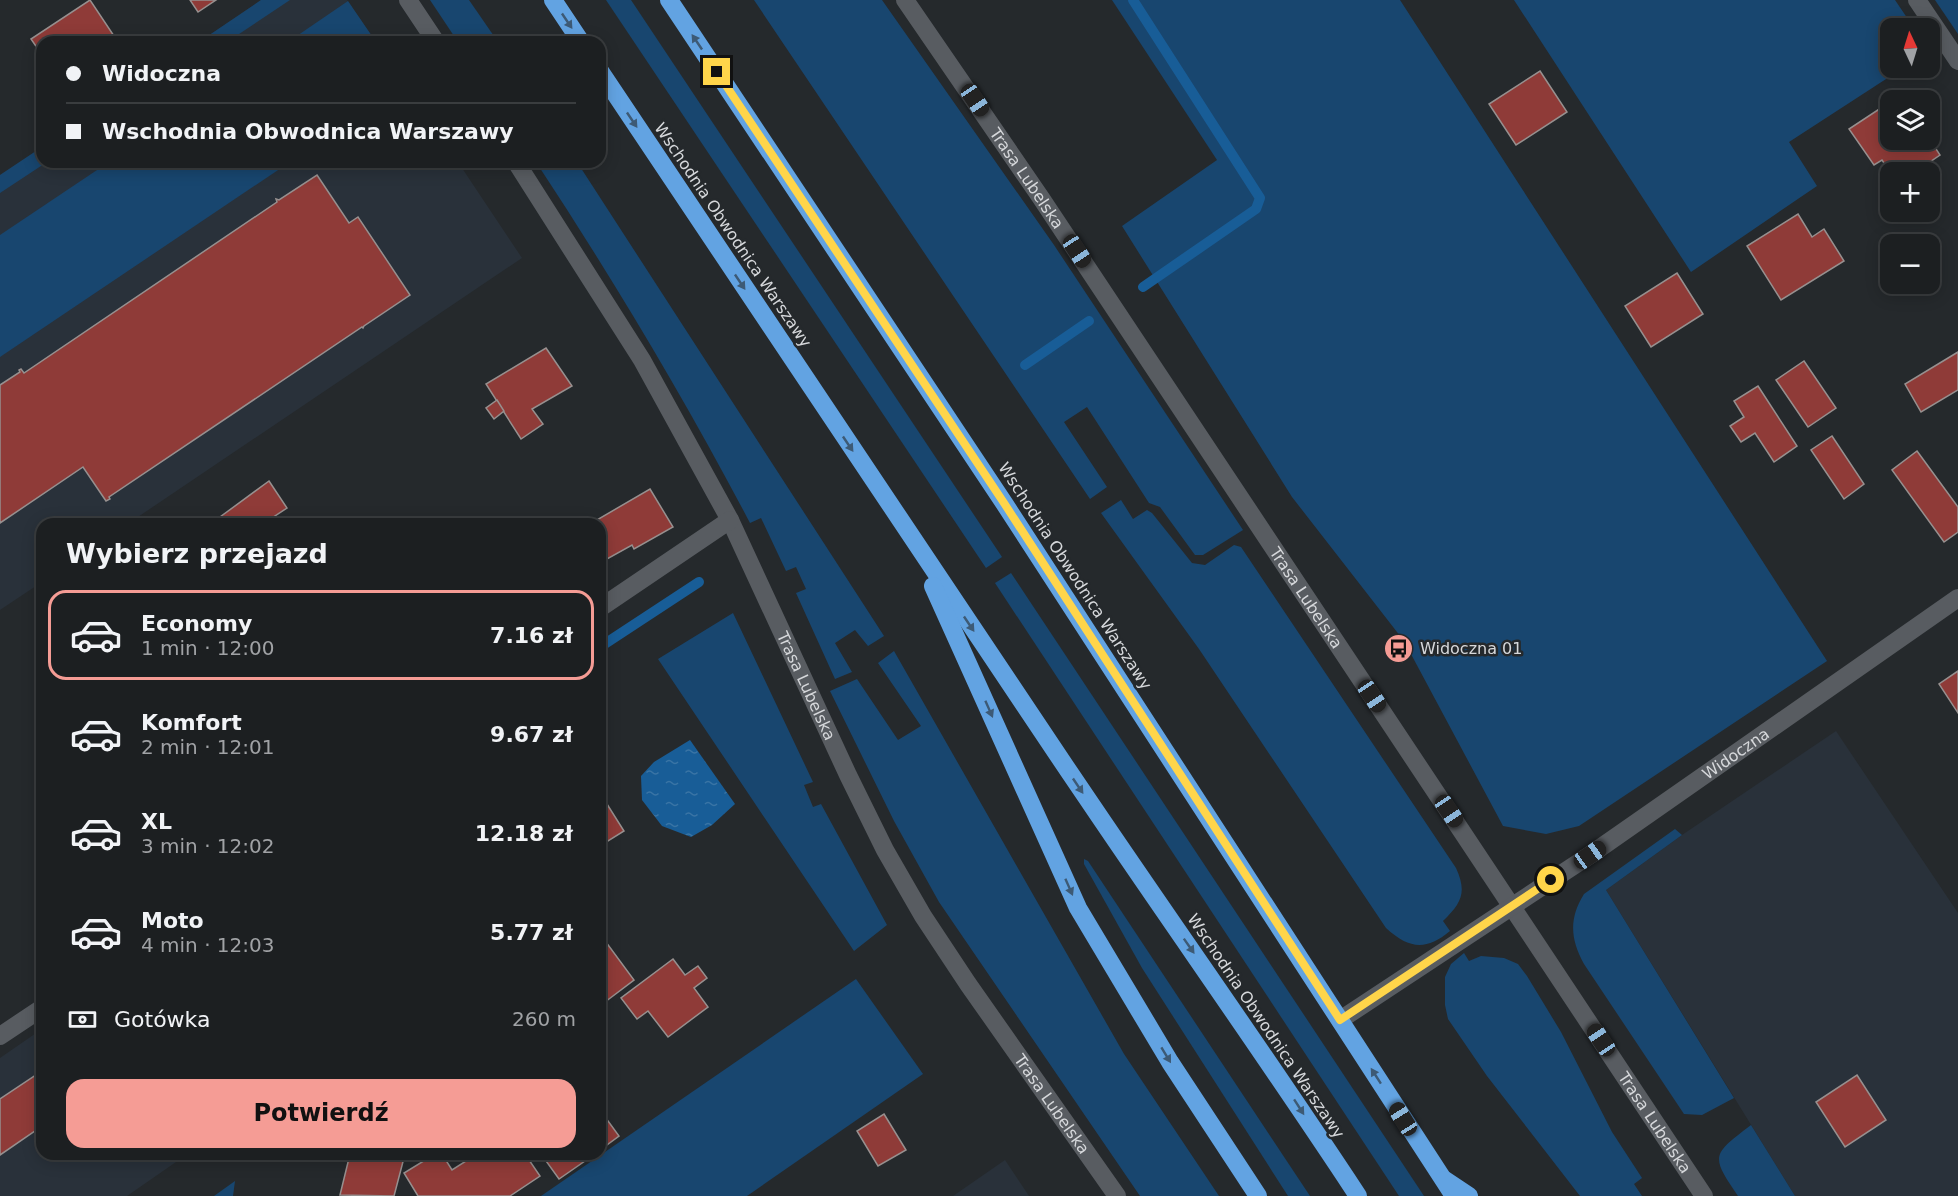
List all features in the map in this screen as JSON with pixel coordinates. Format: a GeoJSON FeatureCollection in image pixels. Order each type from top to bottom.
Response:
{"type":"FeatureCollection","features":[{"type":"Feature","properties":{"kind":"highway"},"geometry":{"type":"LineString","coordinates":[[553,0],[577,36]]}},
{"type":"Feature","properties":{"kind":"highway","name":"Wschodnia Obwodnica Warszawy"},"geometry":{"type":"LineString","coordinates":[[669,0],[1004,503],[1454,1196]]}},
{"type":"Feature","properties":{"kind":"highway","name":"Wschodnia Obwodnica Warszawy"},"geometry":{"type":"LineString","coordinates":[[606,80],[913,541],[1358,1196]]}},
{"type":"Feature","properties":{"kind":"highway"},"geometry":{"type":"LineString","coordinates":[[913,541],[1078,908],[1170,1062],[1258,1196]]}},
{"type":"Feature","properties":{"kind":"highway"},"geometry":{"type":"LineString","coordinates":[[1441,1178],[1469,1196]]}},
{"type":"Feature","properties":{"kind":"street"},"geometry":{"type":"LineString","coordinates":[[408,0],[432,36]]}},
{"type":"Feature","properties":{"kind":"street","name":"Trasa Lubelska"},"geometry":{"type":"LineString","coordinates":[[905,0],[1041,198],[1704,1196]]}},
{"type":"Feature","properties":{"kind":"street"},"geometry":{"type":"LineString","coordinates":[[1917,0],[1958,62]]}},
{"type":"Feature","properties":{"kind":"street","name":"Trasa Lubelska"},"geometry":{"type":"LineString","coordinates":[[520,168],[642,360],[730,520],[848,775],[890,859],[923,916],[1117,1196]]}},
{"type":"Feature","properties":{"kind":"street"},"geometry":{"type":"LineString","coordinates":[[606,604],[730,520]]}},
{"type":"Feature","properties":{"kind":"street","name":"Widoczna"},"geometry":{"type":"LineString","coordinates":[[1340,1020],[1512,906],[1958,598]]}},
{"type":"Feature","properties":{"kind":"street"},"geometry":{"type":"LineString","coordinates":[[0,1036],[36,1012]]}},
{"type":"Feature","properties":{"kind":"shaded area"},"geometry":{"type":"Polygon","coordinates":[[[261,0],[347,0],[372,36],[208,36],[261,0]]]}},
{"type":"Feature","properties":{"kind":"shaded area"},"geometry":{"type":"Polygon","coordinates":[[[261,0],[290,0],[236,36],[208,36],[261,0]]]}},
{"type":"Feature","properties":{"kind":"shaded area"},"geometry":{"type":"Polygon","coordinates":[[[430,0],[469,0],[494,36],[454,36],[430,0]]]}},
{"type":"Feature","properties":{"kind":"shaded area"},"geometry":{"type":"Polygon","coordinates":[[[606,0],[631,0],[1002,557],[986,568],[606,0]]]}},
{"type":"Feature","properties":{"kind":"shaded area"},"geometry":{"type":"Polygon","coordinates":[[[754,0],[882,0],[1054,245],[1243,530],[1203,555],[1195,555],[1160,507],[1149,503],[1087,407],[1064,422],[1107,487],[1090,499],[754,0]]]}},
{"type":"Feature","properties":{"kind":"shaded area"},"geometry":{"type":"Polygon","coordinates":[[[1112,0],[1400,0],[1827,661],[1579,826],[1546,834],[1503,826],[1404,641],[1292,497],[1122,226],[1217,160],[1112,0]]]}},
{"type":"Feature","properties":{"kind":"shaded area"},"geometry":{"type":"Polygon","coordinates":[[[1514,0],[1895,0],[1907,18],[1880,18],[1880,78],[1888,78],[1789,142],[1817,186],[1691,272],[1514,0]]]}},
{"type":"Feature","properties":{"kind":"shaded area"},"geometry":{"type":"Polygon","coordinates":[[[1935,0],[1958,0],[1958,34],[1935,0]]]}},
{"type":"Feature","properties":{"kind":"shaded area"},"geometry":{"type":"Polygon","coordinates":[[[348,1],[372,36],[297,36],[348,1]]]}},
{"type":"Feature","properties":{"kind":"shaded area"},"geometry":{"type":"Polygon","coordinates":[[[36,151],[36,168],[462,168],[522,258],[136,518],[36,518],[36,586],[0,610],[0,175],[36,151]]]}},
{"type":"Feature","properties":{"kind":"shaded area"},"geometry":{"type":"Polygon","coordinates":[[[36,151],[36,168],[38,168],[0,193],[0,175],[36,151]]]}},
{"type":"Feature","properties":{"kind":"shaded area"},"geometry":{"type":"Polygon","coordinates":[[[100,168],[281,168],[0,357],[0,235],[100,168]]]}},
{"type":"Feature","properties":{"kind":"shaded area"},"geometry":{"type":"Polygon","coordinates":[[[540,168],[581,168],[884,636],[868,646],[855,630],[835,643],[852,672],[835,679],[796,593],[806,589],[796,567],[786,571],[761,518],[750,523],[648,340],[540,168]]]}},
{"type":"Feature","properties":{"kind":"shaded area"},"geometry":{"type":"Polygon","coordinates":[[[1121,500],[1133,519],[1147,510],[1152,513],[1192,563],[1205,565],[1234,545],[1241,547],[1456,868],[1462,891],[1455,909],[1443,921],[1450,931],[1433,942],[1418,945],[1402,940],[1386,928],[1199,649],[1101,513],[1121,500]]]}},
{"type":"Feature","properties":{"kind":"shaded area"},"geometry":{"type":"Polygon","coordinates":[[[1011,573],[1424,1196],[1399,1196],[995,583],[1011,573]]]}},
{"type":"Feature","properties":{"kind":"shaded area"},"geometry":{"type":"Polygon","coordinates":[[[733,613],[813,782],[804,785],[813,807],[821,804],[887,925],[854,951],[658,659],[733,613]]]}},
{"type":"Feature","properties":{"kind":"shaded area"},"geometry":{"type":"Polygon","coordinates":[[[894,651],[1124,1054],[1219,1196],[1140,1196],[939,902],[894,821],[830,691],[857,679],[898,740],[921,726],[878,663],[894,651]]]}},
{"type":"Feature","properties":{"kind":"shaded area"},"geometry":{"type":"Polygon","coordinates":[[[1836,731],[1958,913],[1958,1196],[1795,1196],[1606,890],[1682,835],[1836,731]]]}},
{"type":"Feature","properties":{"kind":"shaded area"},"geometry":{"type":"Polygon","coordinates":[[[1675,829],[1682,835],[1606,890],[1734,1098],[1702,1115],[1684,1114],[1584,964],[1576,946],[1573,929],[1576,912],[1584,894],[1675,829]]]}},
{"type":"Feature","properties":{"kind":"shaded area"},"geometry":{"type":"Polygon","coordinates":[[[1084,859],[1088,861],[1310,1196],[1288,1196],[1142,968],[1084,864],[1084,859]]]}},
{"type":"Feature","properties":{"kind":"shaded area"},"geometry":{"type":"Polygon","coordinates":[[[1464,953],[1469,961],[1481,956],[1504,958],[1518,964],[1527,976],[1561,1032],[1612,1132],[1642,1178],[1634,1184],[1642,1196],[1580,1196],[1487,1076],[1448,1019],[1445,1005],[1445,977],[1451,964],[1464,953]]]}},
{"type":"Feature","properties":{"kind":"shaded area"},"geometry":{"type":"Polygon","coordinates":[[[856,979],[923,1074],[747,1196],[541,1196],[593,1160],[606,1160],[606,1151],[856,979]]]}},
{"type":"Feature","properties":{"kind":"shaded area"},"geometry":{"type":"Polygon","coordinates":[[[36,1033],[36,1160],[178,1160],[127,1196],[0,1196],[0,1058],[36,1033]]]}},
{"type":"Feature","properties":{"kind":"shaded area"},"geometry":{"type":"Polygon","coordinates":[[[1751,1125],[1795,1196],[1738,1196],[1729,1182],[1723,1172],[1719,1156],[1729,1143],[1751,1125]]]}},
{"type":"Feature","properties":{"kind":"shaded area"},"geometry":{"type":"Polygon","coordinates":[[[1005,1160],[1029,1196],[953,1196],[1005,1160]]]}},
{"type":"Feature","properties":{"kind":"shaded area"},"geometry":{"type":"Polygon","coordinates":[[[235,1181],[233,1196],[214,1196],[235,1181]]]}},
{"type":"Feature","properties":{"kind":"water"},"geometry":{"type":"Polygon","coordinates":[[[690,740],[735,804],[712,825],[691,837],[662,826],[642,800],[641,776],[654,762],[690,740]]]}},
{"type":"Feature","properties":{"kind":"building"},"geometry":{"type":"Polygon","coordinates":[[[90,0],[114,36],[36,36],[36,46],[31,39],[90,0]]]}},
{"type":"Feature","properties":{"kind":"building"},"geometry":{"type":"Polygon","coordinates":[[[190,0],[216,0],[198,12],[190,0]]]}},
{"type":"Feature","properties":{"kind":"building"},"geometry":{"type":"Polygon","coordinates":[[[1540,71],[1567,112],[1516,145],[1489,104],[1540,71]]]}},
{"type":"Feature","properties":{"kind":"building"},"geometry":{"type":"Polygon","coordinates":[[[1880,109],[1880,150],[1937,150],[1940,155],[1930,162],[1883,162],[1882,160],[1874,165],[1849,129],[1880,109]]]}},
{"type":"Feature","properties":{"kind":"building"},"geometry":{"type":"Polygon","coordinates":[[[317,175],[349,223],[358,217],[410,295],[109,497],[110,499],[106,501],[83,467],[0,523],[0,385],[21,369],[24,373],[277,202],[276,199],[279,200],[317,175]]]}},
{"type":"Feature","properties":{"kind":"building"},"geometry":{"type":"Polygon","coordinates":[[[1798,214],[1812,237],[1824,229],[1844,261],[1781,300],[1747,246],[1798,214]]]}},
{"type":"Feature","properties":{"kind":"building"},"geometry":{"type":"Polygon","coordinates":[[[1677,273],[1703,314],[1651,347],[1625,306],[1677,273]]]}},
{"type":"Feature","properties":{"kind":"building"},"geometry":{"type":"Polygon","coordinates":[[[546,348],[572,386],[532,409],[543,424],[521,439],[486,384],[546,348]]]}},
{"type":"Feature","properties":{"kind":"building"},"geometry":{"type":"Polygon","coordinates":[[[1958,352],[1958,390],[1921,412],[1905,384],[1958,352]]]}},
{"type":"Feature","properties":{"kind":"building"},"geometry":{"type":"Polygon","coordinates":[[[1804,361],[1836,408],[1808,427],[1776,380],[1804,361]]]}},
{"type":"Feature","properties":{"kind":"building"},"geometry":{"type":"Polygon","coordinates":[[[1758,386],[1797,446],[1774,462],[1755,433],[1741,442],[1730,426],[1744,417],[1734,401],[1758,386]]]}},
{"type":"Feature","properties":{"kind":"building"},"geometry":{"type":"Polygon","coordinates":[[[497,400],[504,411],[494,419],[486,408],[497,400]]]}},
{"type":"Feature","properties":{"kind":"building"},"geometry":{"type":"Polygon","coordinates":[[[1832,436],[1864,484],[1844,499],[1811,450],[1832,436]]]}},
{"type":"Feature","properties":{"kind":"building"},"geometry":{"type":"Polygon","coordinates":[[[1917,451],[1958,507],[1958,532],[1944,542],[1892,470],[1917,451]]]}},
{"type":"Feature","properties":{"kind":"building"},"geometry":{"type":"Polygon","coordinates":[[[269,481],[287,508],[272,518],[220,517],[269,481]]]}},
{"type":"Feature","properties":{"kind":"building"},"geometry":{"type":"Polygon","coordinates":[[[650,489],[673,527],[634,549],[632,545],[607,559],[606,518],[600,518],[650,489]]]}},
{"type":"Feature","properties":{"kind":"building"},"geometry":{"type":"Polygon","coordinates":[[[1958,671],[1958,713],[1939,684],[1958,671]]]}},
{"type":"Feature","properties":{"kind":"building"},"geometry":{"type":"Polygon","coordinates":[[[606,802],[624,831],[606,842],[606,802]]]}},
{"type":"Feature","properties":{"kind":"building"},"geometry":{"type":"Polygon","coordinates":[[[606,942],[634,980],[606,1001],[606,942]]]}},
{"type":"Feature","properties":{"kind":"building"},"geometry":{"type":"Polygon","coordinates":[[[673,959],[685,975],[698,966],[707,978],[694,988],[708,1007],[668,1037],[648,1011],[637,1019],[621,998],[673,959]]]}},
{"type":"Feature","properties":{"kind":"building"},"geometry":{"type":"Polygon","coordinates":[[[36,1075],[36,1130],[0,1155],[0,1099],[36,1075]]]}},
{"type":"Feature","properties":{"kind":"building"},"geometry":{"type":"Polygon","coordinates":[[[1857,1075],[1886,1120],[1845,1147],[1816,1102],[1857,1075]]]}},
{"type":"Feature","properties":{"kind":"building"},"geometry":{"type":"Polygon","coordinates":[[[884,1114],[906,1150],[878,1166],[857,1131],[884,1114]]]}},
{"type":"Feature","properties":{"kind":"building"},"geometry":{"type":"Polygon","coordinates":[[[606,1118],[619,1136],[606,1146],[606,1118]]]}},
{"type":"Feature","properties":{"kind":"building"},"geometry":{"type":"Polygon","coordinates":[[[349,1160],[403,1160],[394,1196],[340,1195],[349,1160]]]}},
{"type":"Feature","properties":{"kind":"building"},"geometry":{"type":"Polygon","coordinates":[[[425,1160],[446,1160],[452,1170],[468,1160],[529,1160],[540,1176],[510,1196],[418,1196],[404,1173],[425,1160]]]}},
{"type":"Feature","properties":{"kind":"building"},"geometry":{"type":"Polygon","coordinates":[[[545,1160],[586,1160],[559,1179],[545,1160]]]}},
{"type":"Feature","properties":{"kind":"waterway"},"geometry":{"type":"LineString","coordinates":[[1133,0],[1260,198],[1256,209],[1143,287]]}},
{"type":"Feature","properties":{"kind":"waterway"},"geometry":{"type":"LineString","coordinates":[[1025,365],[1089,321]]}},
{"type":"Feature","properties":{"kind":"waterway"},"geometry":{"type":"LineString","coordinates":[[606,643],[699,582]]}},
{"type":"Feature","properties":{"kind":"place","name":"Widoczna 01"},"geometry":{"type":"Point","coordinates":[1399,648]}},
{"type":"Feature","properties":{"kind":"route"},"geometry":{"type":"LineString","coordinates":[[717,72],[1004,503],[1340,1020],[1551,880]]}}]}
